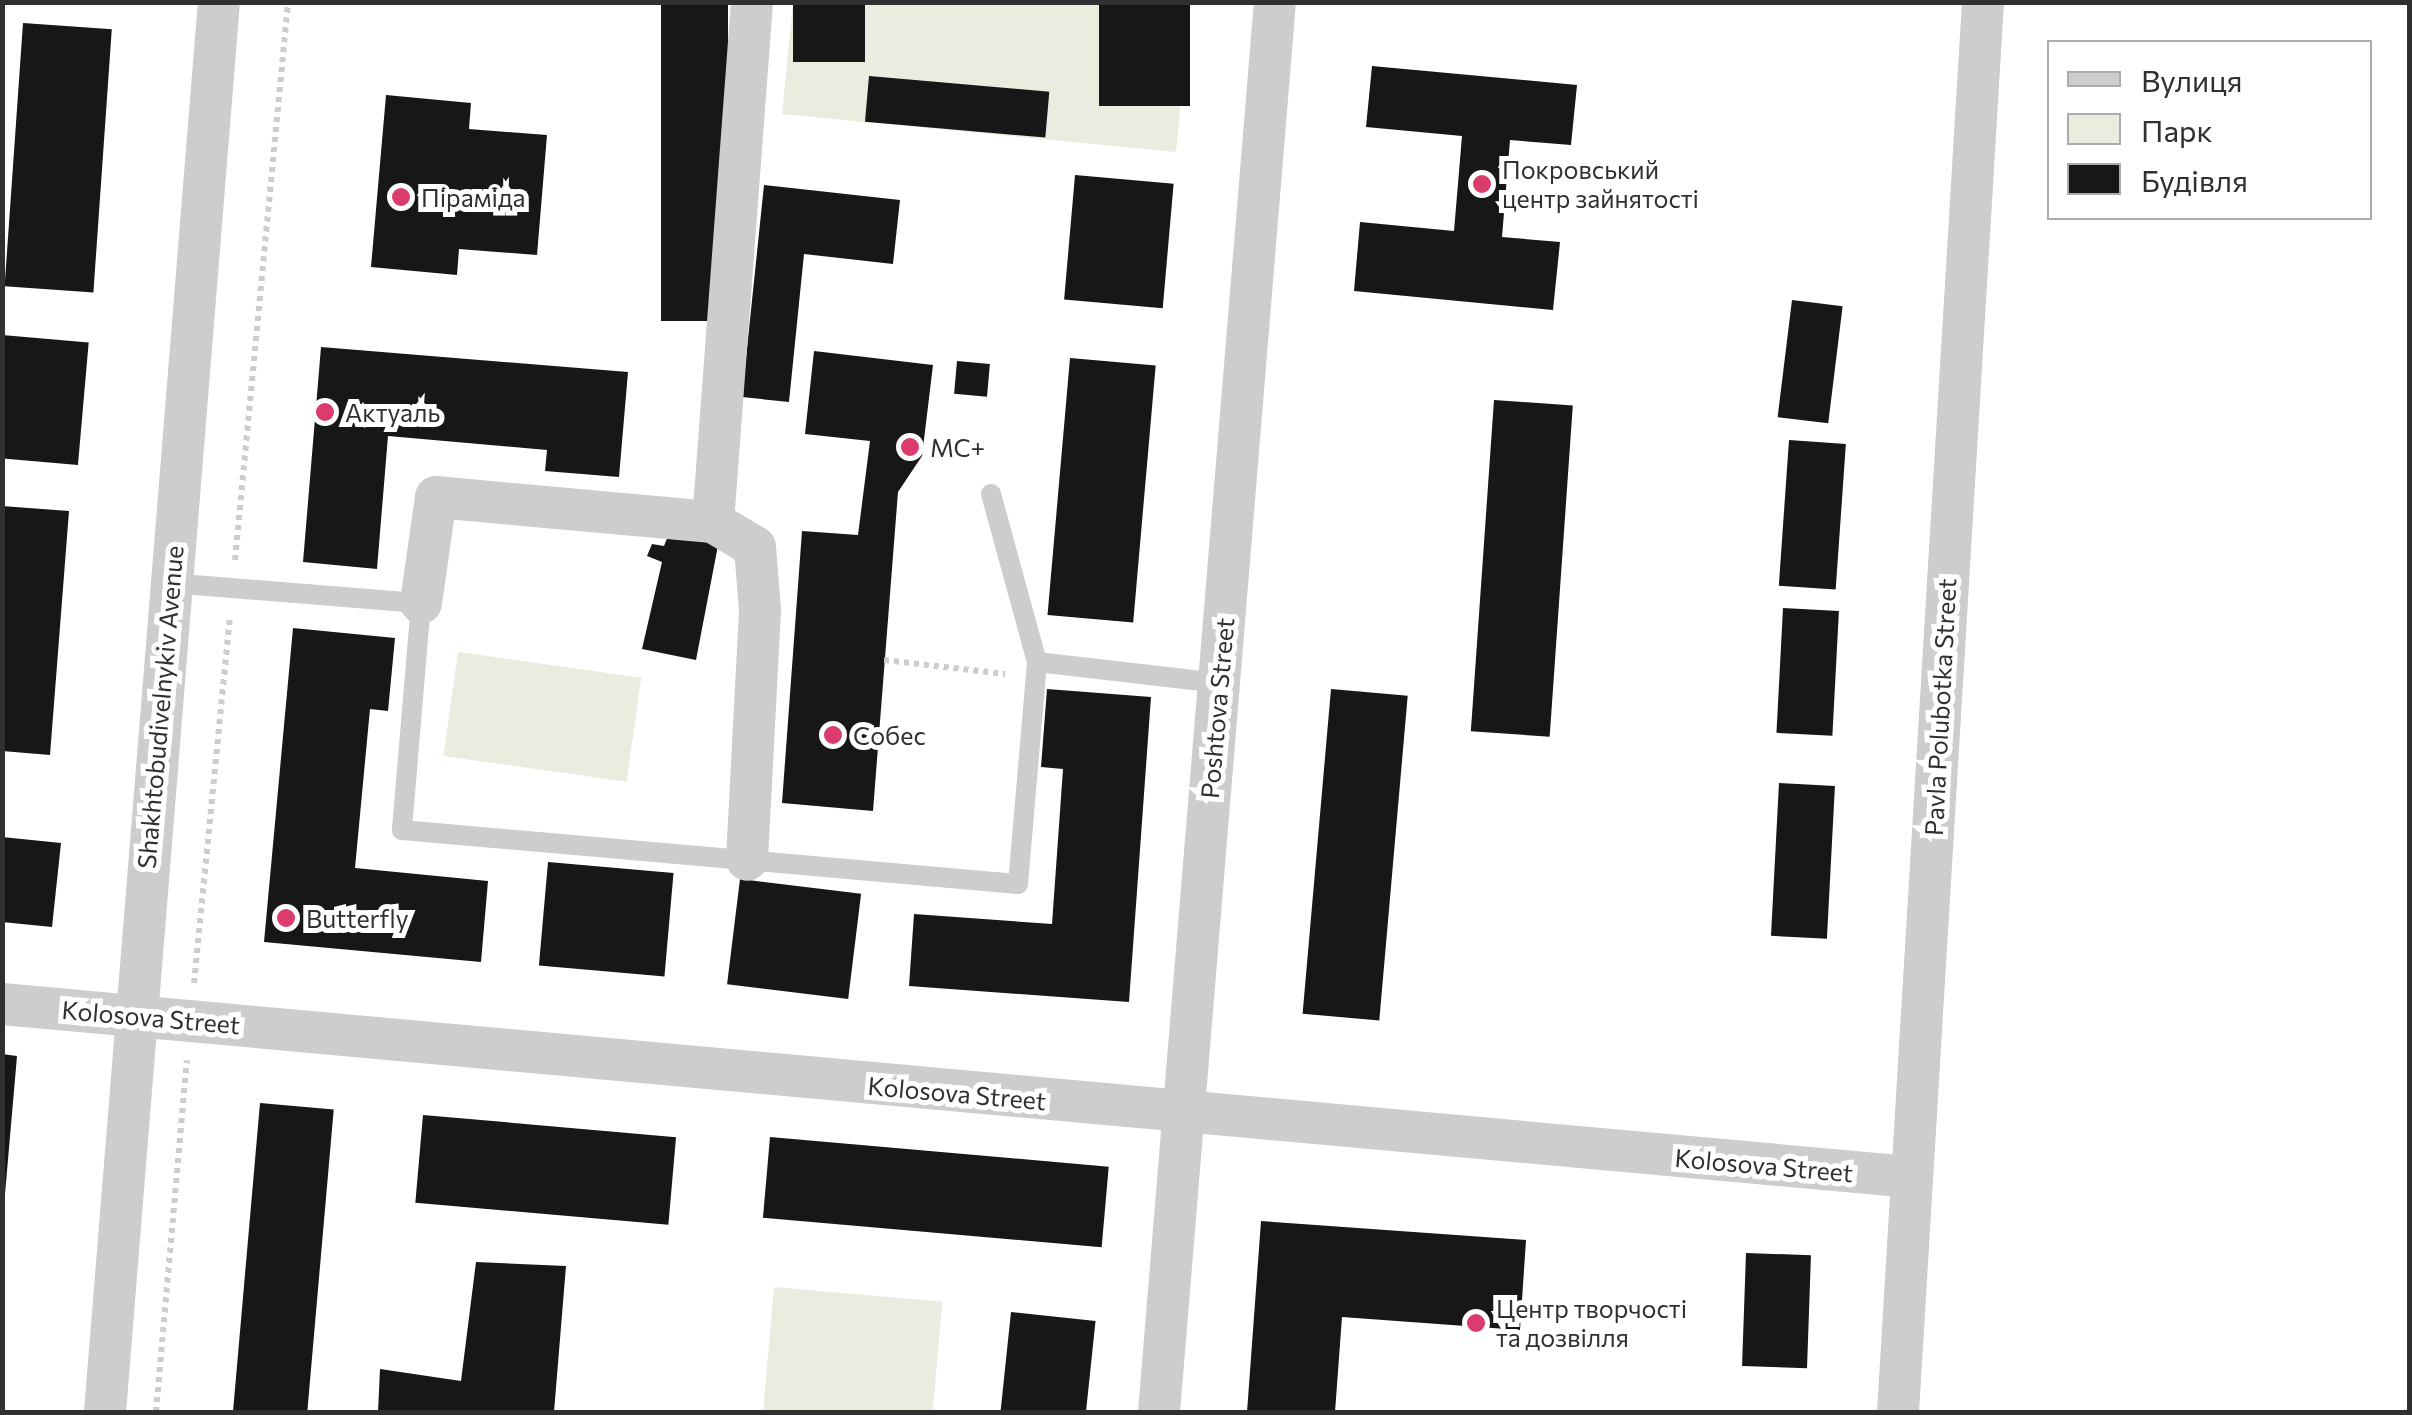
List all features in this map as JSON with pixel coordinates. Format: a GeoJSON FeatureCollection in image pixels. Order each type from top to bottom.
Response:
{"type":"FeatureCollection","features":[{"type":"Feature","properties":{"kind":"street","name":"Shakhtobudivelnykiv Avenue"},"geometry":{"type":"LineString","coordinates":[[105,1412],[134,1015],[219,2]]}},
{"type":"Feature","properties":{"kind":"street"},"geometry":{"type":"LineString","coordinates":[[713,522],[752,2]]}},
{"type":"Feature","properties":{"kind":"street","name":"Poshtova Street"},"geometry":{"type":"LineString","coordinates":[[1158,1412],[1274,2]]}},
{"type":"Feature","properties":{"kind":"street","name":"Pavla Polubotka Street"},"geometry":{"type":"LineString","coordinates":[[1898,1412],[1983,2]]}},
{"type":"Feature","properties":{"kind":"street"},"geometry":{"type":"LineString","coordinates":[[421,603],[436,497],[713,522],[755,547],[760,611],[747,860]]}},
{"type":"Feature","properties":{"kind":"street","name":"Kolosova Street"},"geometry":{"type":"LineString","coordinates":[[2,1004],[1184,1115],[1912,1177]]}},
{"type":"Feature","properties":{"kind":"lane"},"geometry":{"type":"LineString","coordinates":[[170,583],[421,603],[402,830],[1018,884],[1037,670],[992,494]]}},
{"type":"Feature","properties":{"kind":"lane"},"geometry":{"type":"LineString","coordinates":[[1037,670],[1219,682]]}},
{"type":"Feature","properties":{"kind":"path"},"geometry":{"type":"LineString","coordinates":[[156,1412],[288,2]]}},
{"type":"Feature","properties":{"kind":"path"},"geometry":{"type":"LineString","coordinates":[[884,660],[1037,670]]}},
{"type":"Feature","properties":{"kind":"green space"},"geometry":{"type":"Polygon","coordinates":[[[793,3],[1190,3],[1176,152],[782,114],[793,3]]]}},
{"type":"Feature","properties":{"kind":"green space"},"geometry":{"type":"Polygon","coordinates":[[[458,652],[641,678],[627,782],[443,756],[458,652]]]}},
{"type":"Feature","properties":{"kind":"green space"},"geometry":{"type":"Polygon","coordinates":[[[774,1287],[942,1302],[933,1412],[763,1412],[774,1287]]]}},
{"type":"Feature","properties":{"kind":"building"},"geometry":{"type":"Polygon","coordinates":[[[661,2],[728,2],[728,321],[661,321],[661,2]]]}},
{"type":"Feature","properties":{"kind":"building"},"geometry":{"type":"Polygon","coordinates":[[[793,2],[865,2],[865,62],[793,62],[793,2]]]}},
{"type":"Feature","properties":{"kind":"building"},"geometry":{"type":"Polygon","coordinates":[[[1099,2],[1190,2],[1190,106],[1099,106],[1099,2]]]}},
{"type":"Feature","properties":{"kind":"building"},"geometry":{"type":"Polygon","coordinates":[[[23,23],[112,29],[93,293],[5,286],[23,23]]]}},
{"type":"Feature","properties":{"kind":"building","name":"Покровський центр зайнятості"},"geometry":{"type":"Polygon","coordinates":[[[1372,66],[1577,85],[1571,145],[1510,140],[1502,237],[1560,242],[1553,310],[1354,291],[1360,222],[1454,231],[1462,136],[1366,127],[1372,66]]]}},
{"type":"Feature","properties":{"kind":"building"},"geometry":{"type":"Polygon","coordinates":[[[869,76],[1049,92],[1045,138],[865,122],[869,76]]]}},
{"type":"Feature","properties":{"kind":"building"},"geometry":{"type":"Polygon","coordinates":[[[386,95],[471,103],[469,129],[547,135],[537,255],[459,249],[457,275],[371,267],[386,95]]]}},
{"type":"Feature","properties":{"kind":"building"},"geometry":{"type":"Polygon","coordinates":[[[1075,175],[1174,184],[1163,308],[1064,300],[1075,175]]]}},
{"type":"Feature","properties":{"kind":"building"},"geometry":{"type":"Polygon","coordinates":[[[764,185],[900,200],[893,264],[804,254],[789,402],[742,397],[764,185]]]}},
{"type":"Feature","properties":{"kind":"building"},"geometry":{"type":"Polygon","coordinates":[[[1792,300],[1843,306],[1828,423],[1778,417],[1792,300]]]}},
{"type":"Feature","properties":{"kind":"building"},"geometry":{"type":"Polygon","coordinates":[[[2,335],[89,343],[78,465],[2,458],[2,335]]]}},
{"type":"Feature","properties":{"kind":"building"},"geometry":{"type":"Polygon","coordinates":[[[321,347],[628,372],[619,477],[545,471],[547,450],[388,436],[377,569],[303,562],[321,347]]]}},
{"type":"Feature","properties":{"kind":"building","name":"Собес"},"geometry":{"type":"Polygon","coordinates":[[[814,351],[933,365],[922,456],[898,492],[873,811],[782,803],[802,531],[858,535],[870,441],[805,434],[814,351]]]}},
{"type":"Feature","properties":{"kind":"building"},"geometry":{"type":"Polygon","coordinates":[[[1070,358],[1156,365],[1133,623],[1048,615],[1070,358]]]}},
{"type":"Feature","properties":{"kind":"building"},"geometry":{"type":"Polygon","coordinates":[[[957,361],[990,364],[987,397],[954,394],[957,361]]]}},
{"type":"Feature","properties":{"kind":"building"},"geometry":{"type":"Polygon","coordinates":[[[1494,400],[1573,406],[1550,737],[1471,731],[1494,400]]]}},
{"type":"Feature","properties":{"kind":"building"},"geometry":{"type":"Polygon","coordinates":[[[1789,440],[1846,444],[1836,590],[1779,586],[1789,440]]]}},
{"type":"Feature","properties":{"kind":"building"},"geometry":{"type":"Polygon","coordinates":[[[2,506],[69,511],[50,755],[2,751],[2,506]]]}},
{"type":"Feature","properties":{"kind":"building"},"geometry":{"type":"Polygon","coordinates":[[[672,526],[720,535],[696,660],[642,649],[662,562],[647,556],[652,544],[664,546],[672,526]]]}},
{"type":"Feature","properties":{"kind":"building"},"geometry":{"type":"Polygon","coordinates":[[[1783,608],[1839,611],[1832,736],[1776,733],[1783,608]]]}},
{"type":"Feature","properties":{"kind":"building"},"geometry":{"type":"Polygon","coordinates":[[[293,628],[395,638],[388,711],[370,709],[355,868],[488,881],[481,962],[264,942],[293,628]]]}},
{"type":"Feature","properties":{"kind":"building"},"geometry":{"type":"Polygon","coordinates":[[[1047,689],[1151,697],[1129,1002],[909,986],[914,914],[1052,924],[1063,769],[1041,767],[1047,689]]]}},
{"type":"Feature","properties":{"kind":"building"},"geometry":{"type":"Polygon","coordinates":[[[1331,689],[1408,696],[1379,1020],[1303,1014],[1331,689]]]}},
{"type":"Feature","properties":{"kind":"building"},"geometry":{"type":"Polygon","coordinates":[[[1779,783],[1835,786],[1827,939],[1771,936],[1779,783]]]}},
{"type":"Feature","properties":{"kind":"building"},"geometry":{"type":"Polygon","coordinates":[[[2,837],[61,843],[52,927],[2,922],[2,837]]]}},
{"type":"Feature","properties":{"kind":"building"},"geometry":{"type":"Polygon","coordinates":[[[548,862],[674,873],[664,977],[539,966],[548,862]]]}},
{"type":"Feature","properties":{"kind":"building"},"geometry":{"type":"Polygon","coordinates":[[[740,879],[861,894],[848,999],[727,984],[740,879]]]}},
{"type":"Feature","properties":{"kind":"building"},"geometry":{"type":"Polygon","coordinates":[[[2,1054],[17,1056],[5,1194],[2,1194],[2,1054]]]}},
{"type":"Feature","properties":{"kind":"building"},"geometry":{"type":"Polygon","coordinates":[[[260,1103],[334,1109],[307,1412],[233,1412],[260,1103]]]}},
{"type":"Feature","properties":{"kind":"building"},"geometry":{"type":"Polygon","coordinates":[[[423,1115],[676,1137],[668,1225],[415,1203],[423,1115]]]}},
{"type":"Feature","properties":{"kind":"building"},"geometry":{"type":"Polygon","coordinates":[[[770,1137],[1109,1167],[1102,1247],[763,1218],[770,1137]]]}},
{"type":"Feature","properties":{"kind":"building","name":"Центр творчості та дозвілля"},"geometry":{"type":"Polygon","coordinates":[[[1261,1221],[1526,1240],[1520,1330],[1342,1317],[1335,1412],[1247,1412],[1261,1221]]]}},
{"type":"Feature","properties":{"kind":"building"},"geometry":{"type":"Polygon","coordinates":[[[1746,1253],[1811,1255],[1807,1368],[1742,1366],[1746,1253]]]}},
{"type":"Feature","properties":{"kind":"building"},"geometry":{"type":"Polygon","coordinates":[[[476,1262],[566,1266],[554,1412],[378,1412],[380,1369],[461,1381],[476,1262]]]}},
{"type":"Feature","properties":{"kind":"building"},"geometry":{"type":"Polygon","coordinates":[[[1011,1312],[1096,1321],[1086,1412],[1001,1411],[1011,1312]]]}},
{"type":"Feature","properties":{"kind":"place","name":"Покровський центр зайнятості"},"geometry":{"type":"Point","coordinates":[1482,184]}},
{"type":"Feature","properties":{"kind":"place","name":"Піраміда"},"geometry":{"type":"Point","coordinates":[401,197]}},
{"type":"Feature","properties":{"kind":"place","name":"Актуаль"},"geometry":{"type":"Point","coordinates":[325,412]}},
{"type":"Feature","properties":{"kind":"place","name":"МС+"},"geometry":{"type":"Point","coordinates":[910,447]}},
{"type":"Feature","properties":{"kind":"place","name":"Собес"},"geometry":{"type":"Point","coordinates":[833,735]}},
{"type":"Feature","properties":{"kind":"place","name":"Butterfly"},"geometry":{"type":"Point","coordinates":[286,918]}},
{"type":"Feature","properties":{"kind":"place","name":"Центр творчості та дозвілля"},"geometry":{"type":"Point","coordinates":[1476,1323]}}]}
